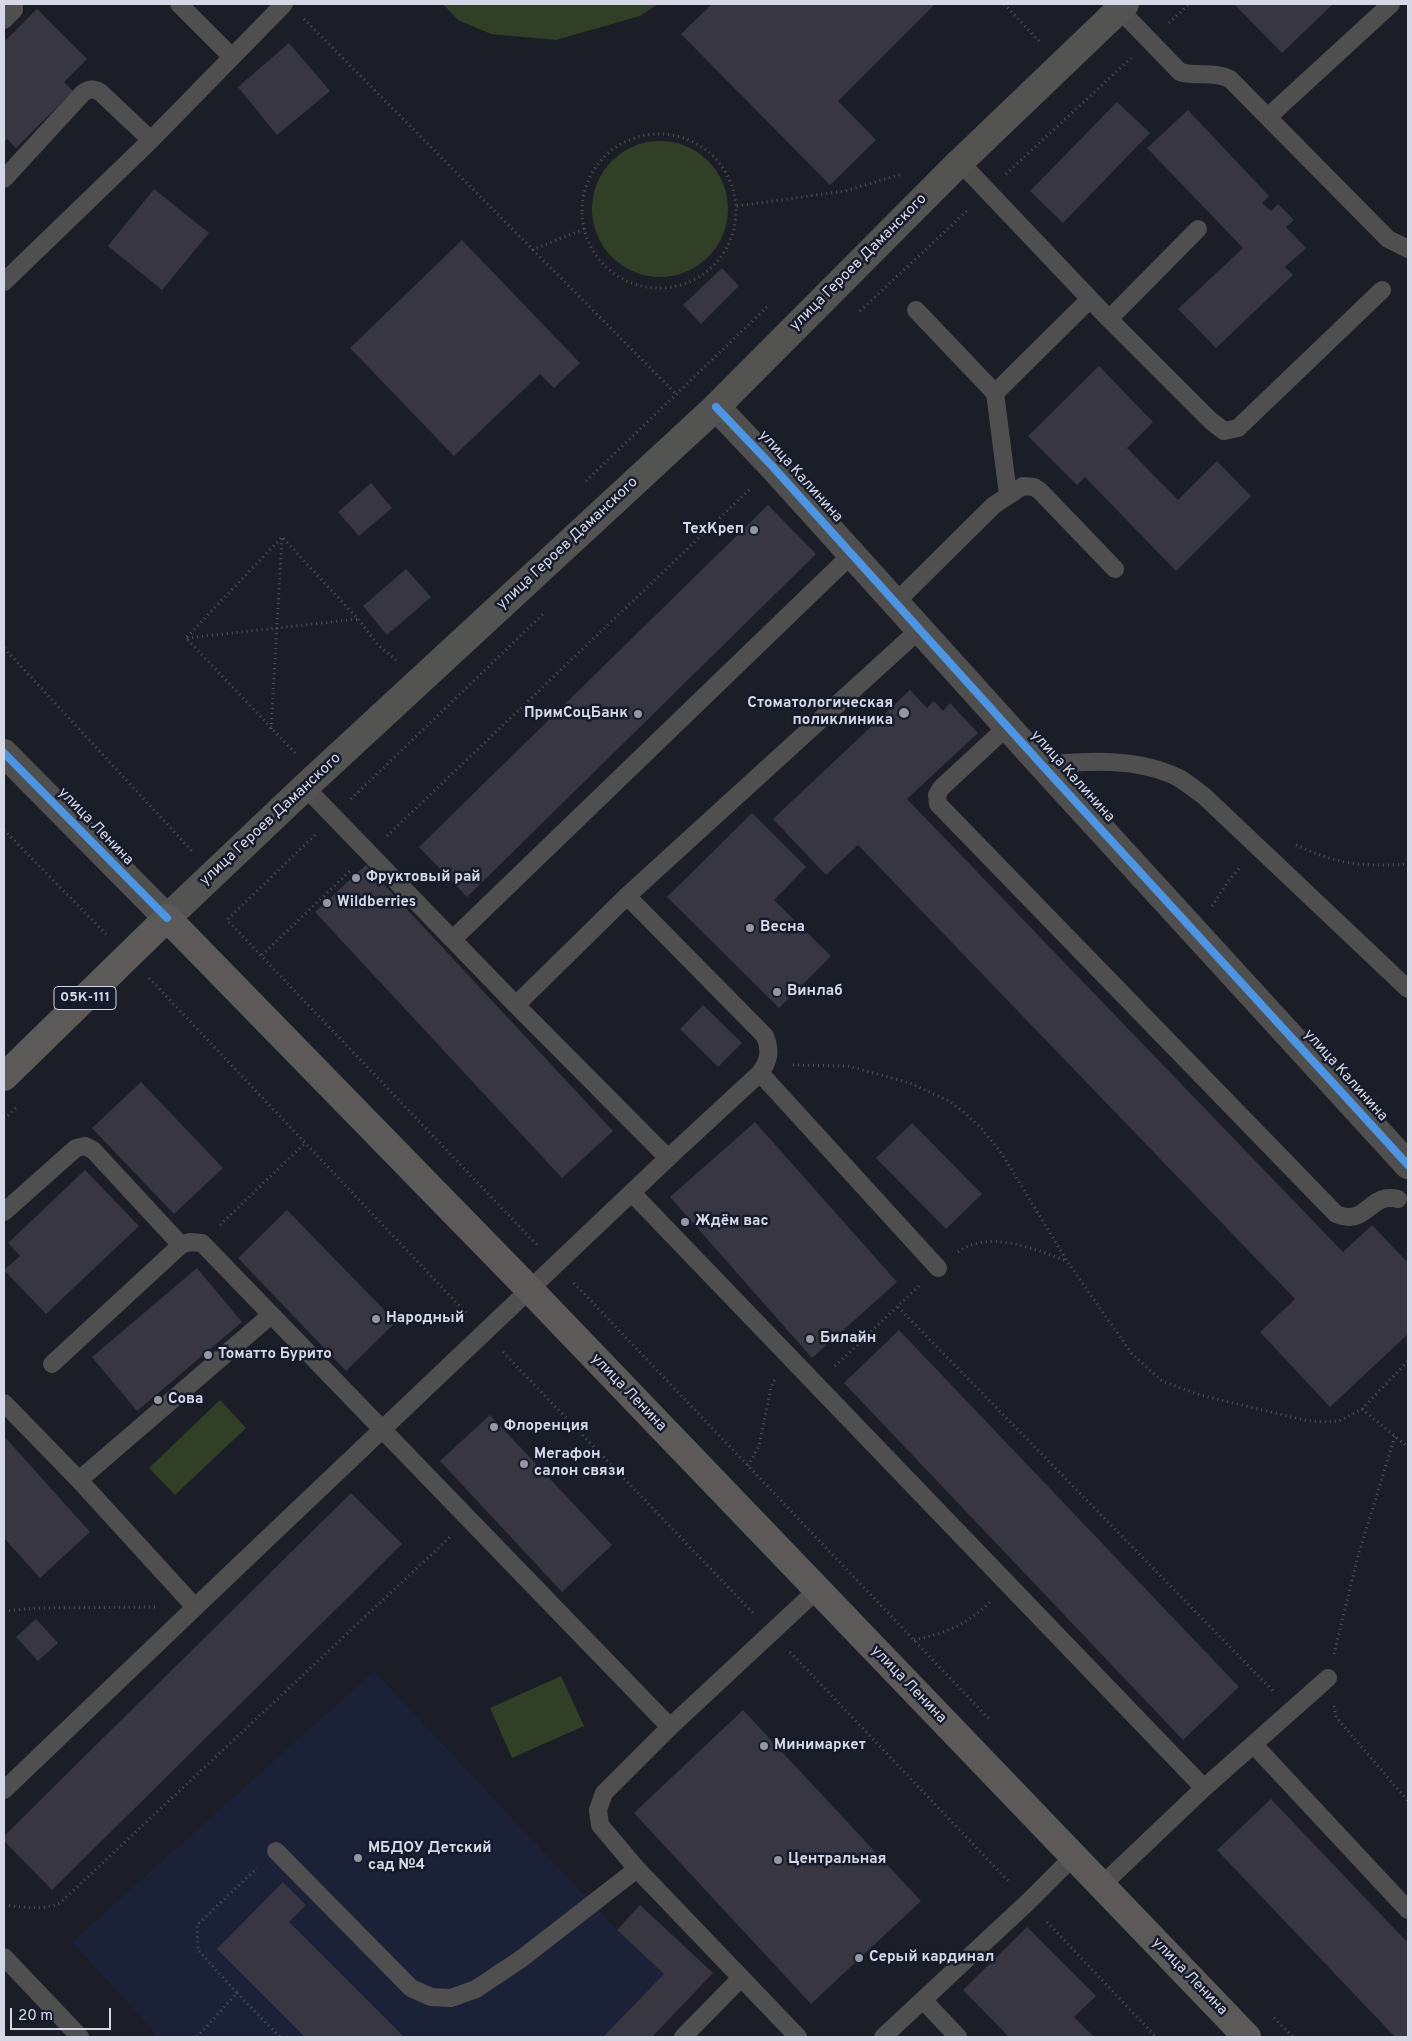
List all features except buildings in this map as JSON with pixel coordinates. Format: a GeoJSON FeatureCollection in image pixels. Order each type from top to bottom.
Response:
{"type":"FeatureCollection","features":[{"type":"Feature","properties":{"kind":"main road","name":"улица Героев Даманского"},"geometry":{"type":"LineString","coordinates":[[4,1077],[305,787],[716,407],[960,162],[1122,7]]}},
{"type":"Feature","properties":{"kind":"main road","name":"улица Ленина"},"geometry":{"type":"LineString","coordinates":[[167,918],[531,1290],[1247,2037]]}},
{"type":"Feature","properties":{"kind":"street","name":"улица Калинина"},"geometry":{"type":"LineString","coordinates":[[716,407],[773,467],[1042,765],[1408,1165]]}},
{"type":"Feature","properties":{"kind":"street","name":"улица Ленина"},"geometry":{"type":"LineString","coordinates":[[4,754],[167,918]]}},
{"type":"Feature","properties":{"kind":"lane"},"geometry":{"type":"LineString","coordinates":[[4,20],[14,10],[14,4]]}},
{"type":"Feature","properties":{"kind":"lane"},"geometry":{"type":"LineString","coordinates":[[179,4],[232,57]]}},
{"type":"Feature","properties":{"kind":"lane"},"geometry":{"type":"LineString","coordinates":[[4,282],[151,140],[284,4]]}},
{"type":"Feature","properties":{"kind":"lane"},"geometry":{"type":"LineString","coordinates":[[1268,117],[1391,4]]}},
{"type":"Feature","properties":{"kind":"lane"},"geometry":{"type":"LineString","coordinates":[[1122,7],[1180,72],[1193,76],[1222,75],[1230,79],[1388,239],[1408,249]]}},
{"type":"Feature","properties":{"kind":"lane"},"geometry":{"type":"LineString","coordinates":[[4,179],[83,93],[88,90],[95,89],[100,92],[151,140]]}},
{"type":"Feature","properties":{"kind":"lane"},"geometry":{"type":"LineString","coordinates":[[960,162],[1089,300],[1211,421],[1224,431],[1238,428],[1382,290]]}},
{"type":"Feature","properties":{"kind":"lane"},"geometry":{"type":"LineString","coordinates":[[1109,319],[1198,229]]}},
{"type":"Feature","properties":{"kind":"lane"},"geometry":{"type":"LineString","coordinates":[[994,393],[1089,300]]}},
{"type":"Feature","properties":{"kind":"lane"},"geometry":{"type":"LineString","coordinates":[[916,310],[994,393],[1008,494]]}},
{"type":"Feature","properties":{"kind":"lane"},"geometry":{"type":"LineString","coordinates":[[896,602],[994,505],[1008,494],[1023,486],[1034,486],[1115,569]]}},
{"type":"Feature","properties":{"kind":"lane"},"geometry":{"type":"LineString","coordinates":[[453,939],[852,555]]}},
{"type":"Feature","properties":{"kind":"lane"},"geometry":{"type":"LineString","coordinates":[[516,1005],[627,896],[920,629]]}},
{"type":"Feature","properties":{"kind":"lane"},"geometry":{"type":"LineString","coordinates":[[1008,726],[941,788],[937,796],[938,804],[1336,1214],[1346,1218],[1357,1217],[1380,1199],[1387,1197],[1398,1199]]}},
{"type":"Feature","properties":{"kind":"lane"},"geometry":{"type":"LineString","coordinates":[[1042,765],[1068,762],[1124,762],[1153,768],[1179,778],[1204,796],[1408,990]]}},
{"type":"Feature","properties":{"kind":"lane"},"geometry":{"type":"LineString","coordinates":[[305,787],[516,1005],[668,1158]]}},
{"type":"Feature","properties":{"kind":"lane"},"geometry":{"type":"LineString","coordinates":[[4,1790],[194,1606],[486,1334],[763,1069],[768,1053],[765,1036],[627,896]]}},
{"type":"Feature","properties":{"kind":"lane"},"geometry":{"type":"LineString","coordinates":[[763,1069],[938,1268]]}},
{"type":"Feature","properties":{"kind":"lane"},"geometry":{"type":"LineString","coordinates":[[4,1212],[76,1148],[85,1146],[93,1150],[181,1245]]}},
{"type":"Feature","properties":{"kind":"lane"},"geometry":{"type":"LineString","coordinates":[[632,1193],[1204,1788]]}},
{"type":"Feature","properties":{"kind":"lane"},"geometry":{"type":"LineString","coordinates":[[52,1364],[181,1245],[190,1242],[202,1243],[670,1727]]}},
{"type":"Feature","properties":{"kind":"lane"},"geometry":{"type":"LineString","coordinates":[[79,1480],[271,1315]]}},
{"type":"Feature","properties":{"kind":"lane"},"geometry":{"type":"LineString","coordinates":[[4,1403],[79,1480],[194,1606]]}},
{"type":"Feature","properties":{"kind":"lane"},"geometry":{"type":"LineString","coordinates":[[798,2037],[740,1979],[637,1869],[600,1825],[598,1810],[604,1793],[670,1727],[817,1590]]}},
{"type":"Feature","properties":{"kind":"lane"},"geometry":{"type":"LineString","coordinates":[[1101,1886],[1204,1788],[1328,1678]]}},
{"type":"Feature","properties":{"kind":"lane"},"geometry":{"type":"LineString","coordinates":[[1254,1745],[1408,1910]]}},
{"type":"Feature","properties":{"kind":"lane"},"geometry":{"type":"LineString","coordinates":[[276,1850],[411,1988],[431,1997],[451,1998],[476,1989],[521,1959],[637,1869]]}},
{"type":"Feature","properties":{"kind":"lane"},"geometry":{"type":"LineString","coordinates":[[883,2037],[1074,1857]]}},
{"type":"Feature","properties":{"kind":"lane"},"geometry":{"type":"LineString","coordinates":[[4,1957],[80,2037]]}},
{"type":"Feature","properties":{"kind":"lane"},"geometry":{"type":"LineString","coordinates":[[683,2037],[740,1979]]}},
{"type":"Feature","properties":{"kind":"lane"},"geometry":{"type":"LineString","coordinates":[[923,2000],[958,2037]]}},
{"type":"Feature","properties":{"kind":"path"},"geometry":{"type":"LineString","coordinates":[[1004,4],[1042,44]]}},
{"type":"Feature","properties":{"kind":"path"},"geometry":{"type":"LineString","coordinates":[[303,18],[676,394]]}},
{"type":"Feature","properties":{"kind":"path"},"geometry":{"type":"LineString","coordinates":[[654,133],[678,136],[693,142],[700,145],[719,161],[731,182],[736,206],[734,230],[725,252],[709,271],[688,283],[664,288],[637,286],[613,274],[595,254],[584,229],[582,202],[589,177],[605,154],[627,140],[654,133]]}},
{"type":"Feature","properties":{"kind":"path"},"geometry":{"type":"LineString","coordinates":[[736,206],[844,192],[908,173],[901,180]]}},
{"type":"Feature","properties":{"kind":"path"},"geometry":{"type":"LineString","coordinates":[[532,250],[584,229]]}},
{"type":"Feature","properties":{"kind":"path"},"geometry":{"type":"LineString","coordinates":[[584,483],[774,301]]}},
{"type":"Feature","properties":{"kind":"path"},"geometry":{"type":"LineString","coordinates":[[262,956],[773,467]]}},
{"type":"Feature","properties":{"kind":"path"},"geometry":{"type":"LineString","coordinates":[[282,537],[358,619],[378,644],[398,661],[391,668]]}},
{"type":"Feature","properties":{"kind":"path"},"geometry":{"type":"LineString","coordinates":[[271,729],[282,537]]}},
{"type":"Feature","properties":{"kind":"path"},"geometry":{"type":"LineString","coordinates":[[186,638],[282,537]]}},
{"type":"Feature","properties":{"kind":"path"},"geometry":{"type":"LineString","coordinates":[[186,638],[358,619]]}},
{"type":"Feature","properties":{"kind":"path"},"geometry":{"type":"LineString","coordinates":[[186,638],[298,757]]}},
{"type":"Feature","properties":{"kind":"path"},"geometry":{"type":"LineString","coordinates":[[4,648],[194,853],[188,859]]}},
{"type":"Feature","properties":{"kind":"path"},"geometry":{"type":"LineString","coordinates":[[4,830],[128,956],[1156,2037]]}},
{"type":"Feature","properties":{"kind":"path"},"geometry":{"type":"LineString","coordinates":[[763,1069],[848,1066],[910,1083],[949,1101],[982,1129],[1002,1154],[1067,1261],[1132,1354],[1162,1381],[1200,1395],[1314,1421],[1339,1421],[1362,1408],[1408,1361]]}},
{"type":"Feature","properties":{"kind":"path"},"geometry":{"type":"LineString","coordinates":[[202,1243],[305,1144]]}},
{"type":"Feature","properties":{"kind":"path"},"geometry":{"type":"LineString","coordinates":[[816,1384],[938,1268],[965,1247],[988,1242],[1020,1245],[1067,1261]]}},
{"type":"Feature","properties":{"kind":"path"},"geometry":{"type":"LineString","coordinates":[[898,1306],[1292,1710]]}},
{"type":"Feature","properties":{"kind":"path"},"geometry":{"type":"LineString","coordinates":[[748,1466],[759,1446],[772,1387],[778,1374],[792,1359]]}},
{"type":"Feature","properties":{"kind":"path"},"geometry":{"type":"LineString","coordinates":[[1362,1408],[1408,1447]]}},
{"type":"Feature","properties":{"kind":"path"},"geometry":{"type":"LineString","coordinates":[[1395,1436],[1358,1556],[1328,1678],[1336,1717],[1408,1801]]}},
{"type":"Feature","properties":{"kind":"path"},"geometry":{"type":"LineString","coordinates":[[4,1905],[36,1908],[50,1907],[60,1903],[469,1519]]}},
{"type":"Feature","properties":{"kind":"path"},"geometry":{"type":"LineString","coordinates":[[914,1640],[944,1633],[958,1626],[980,1612],[1008,1584]]}},
{"type":"Feature","properties":{"kind":"path"},"geometry":{"type":"LineString","coordinates":[[4,1611],[37,1608],[194,1606]]}},
{"type":"Feature","properties":{"kind":"path"},"geometry":{"type":"LineString","coordinates":[[276,1850],[197,1925],[198,1950],[280,2037]]}},
{"type":"Feature","properties":{"kind":"path"},"geometry":{"type":"LineString","coordinates":[[197,2037],[237,1993]]}},
{"type":"Feature","properties":{"kind":"shaded area","name":"МБДОУ Детский сад №4"},"geometry":{"type":"Polygon","coordinates":[[[374,1671],[617,1930],[664,1974],[603,2037],[153,2037],[154,2032],[72,1942],[374,1671]]]}},
{"type":"Feature","properties":{"kind":"green space"},"geometry":{"type":"Polygon","coordinates":[[[443,4],[658,4],[640,16],[556,40],[491,34],[458,20],[443,4]]]}},
{"type":"Feature","properties":{"kind":"green space"},"geometry":{"type":"Polygon","coordinates":[[[660,141],[686,146],[708,161],[723,183],[728,209],[723,235],[708,257],[686,272],[660,277],[634,272],[612,257],[597,235],[592,209],[597,183],[612,161],[634,146],[660,141]]]}},
{"type":"Feature","properties":{"kind":"green space"},"geometry":{"type":"Polygon","coordinates":[[[220,1400],[246,1428],[175,1495],[149,1468],[220,1400]]]}},
{"type":"Feature","properties":{"kind":"green space"},"geometry":{"type":"Polygon","coordinates":[[[561,1676],[584,1726],[512,1758],[490,1708],[561,1676]]]}},
{"type":"Feature","properties":{"kind":"cycle path"},"geometry":{"type":"LineString","coordinates":[[716,407],[773,467],[1042,765],[1408,1165]]}},
{"type":"Feature","properties":{"kind":"cycle path"},"geometry":{"type":"LineString","coordinates":[[4,753],[167,918]]}},
{"type":"Feature","properties":{"kind":"place","name":"ТехКреп"},"geometry":{"type":"Point","coordinates":[754,530]}},
{"type":"Feature","properties":{"kind":"place","name":"Стоматологическая поликлиника"},"geometry":{"type":"Point","coordinates":[904,713]}},
{"type":"Feature","properties":{"kind":"place","name":"ПримСоцБанк"},"geometry":{"type":"Point","coordinates":[638,714]}},
{"type":"Feature","properties":{"kind":"place","name":"Фруктовый рай"},"geometry":{"type":"Point","coordinates":[356,878]}},
{"type":"Feature","properties":{"kind":"place","name":"Wildberries"},"geometry":{"type":"Point","coordinates":[327,903]}},
{"type":"Feature","properties":{"kind":"place","name":"Весна"},"geometry":{"type":"Point","coordinates":[750,928]}},
{"type":"Feature","properties":{"kind":"place","name":"Винлаб"},"geometry":{"type":"Point","coordinates":[777,992]}},
{"type":"Feature","properties":{"kind":"place","name":"Ждём вас"},"geometry":{"type":"Point","coordinates":[685,1222]}},
{"type":"Feature","properties":{"kind":"place","name":"Народный"},"geometry":{"type":"Point","coordinates":[376,1319]}},
{"type":"Feature","properties":{"kind":"place","name":"Билайн"},"geometry":{"type":"Point","coordinates":[810,1339]}},
{"type":"Feature","properties":{"kind":"place","name":"Томатто Бурито"},"geometry":{"type":"Point","coordinates":[208,1355]}},
{"type":"Feature","properties":{"kind":"place","name":"Сова"},"geometry":{"type":"Point","coordinates":[158,1400]}},
{"type":"Feature","properties":{"kind":"place","name":"Флоренция"},"geometry":{"type":"Point","coordinates":[494,1427]}},
{"type":"Feature","properties":{"kind":"place","name":"Мегафон салон связи"},"geometry":{"type":"Point","coordinates":[524,1464]}},
{"type":"Feature","properties":{"kind":"place","name":"Минимаркет"},"geometry":{"type":"Point","coordinates":[764,1746]}},
{"type":"Feature","properties":{"kind":"place","name":"МБДОУ Детский сад №4"},"geometry":{"type":"Point","coordinates":[358,1858]}},
{"type":"Feature","properties":{"kind":"place","name":"Центральная"},"geometry":{"type":"Point","coordinates":[778,1860]}},
{"type":"Feature","properties":{"kind":"place","name":"Серый кардинал"},"geometry":{"type":"Point","coordinates":[859,1958]}}]}
